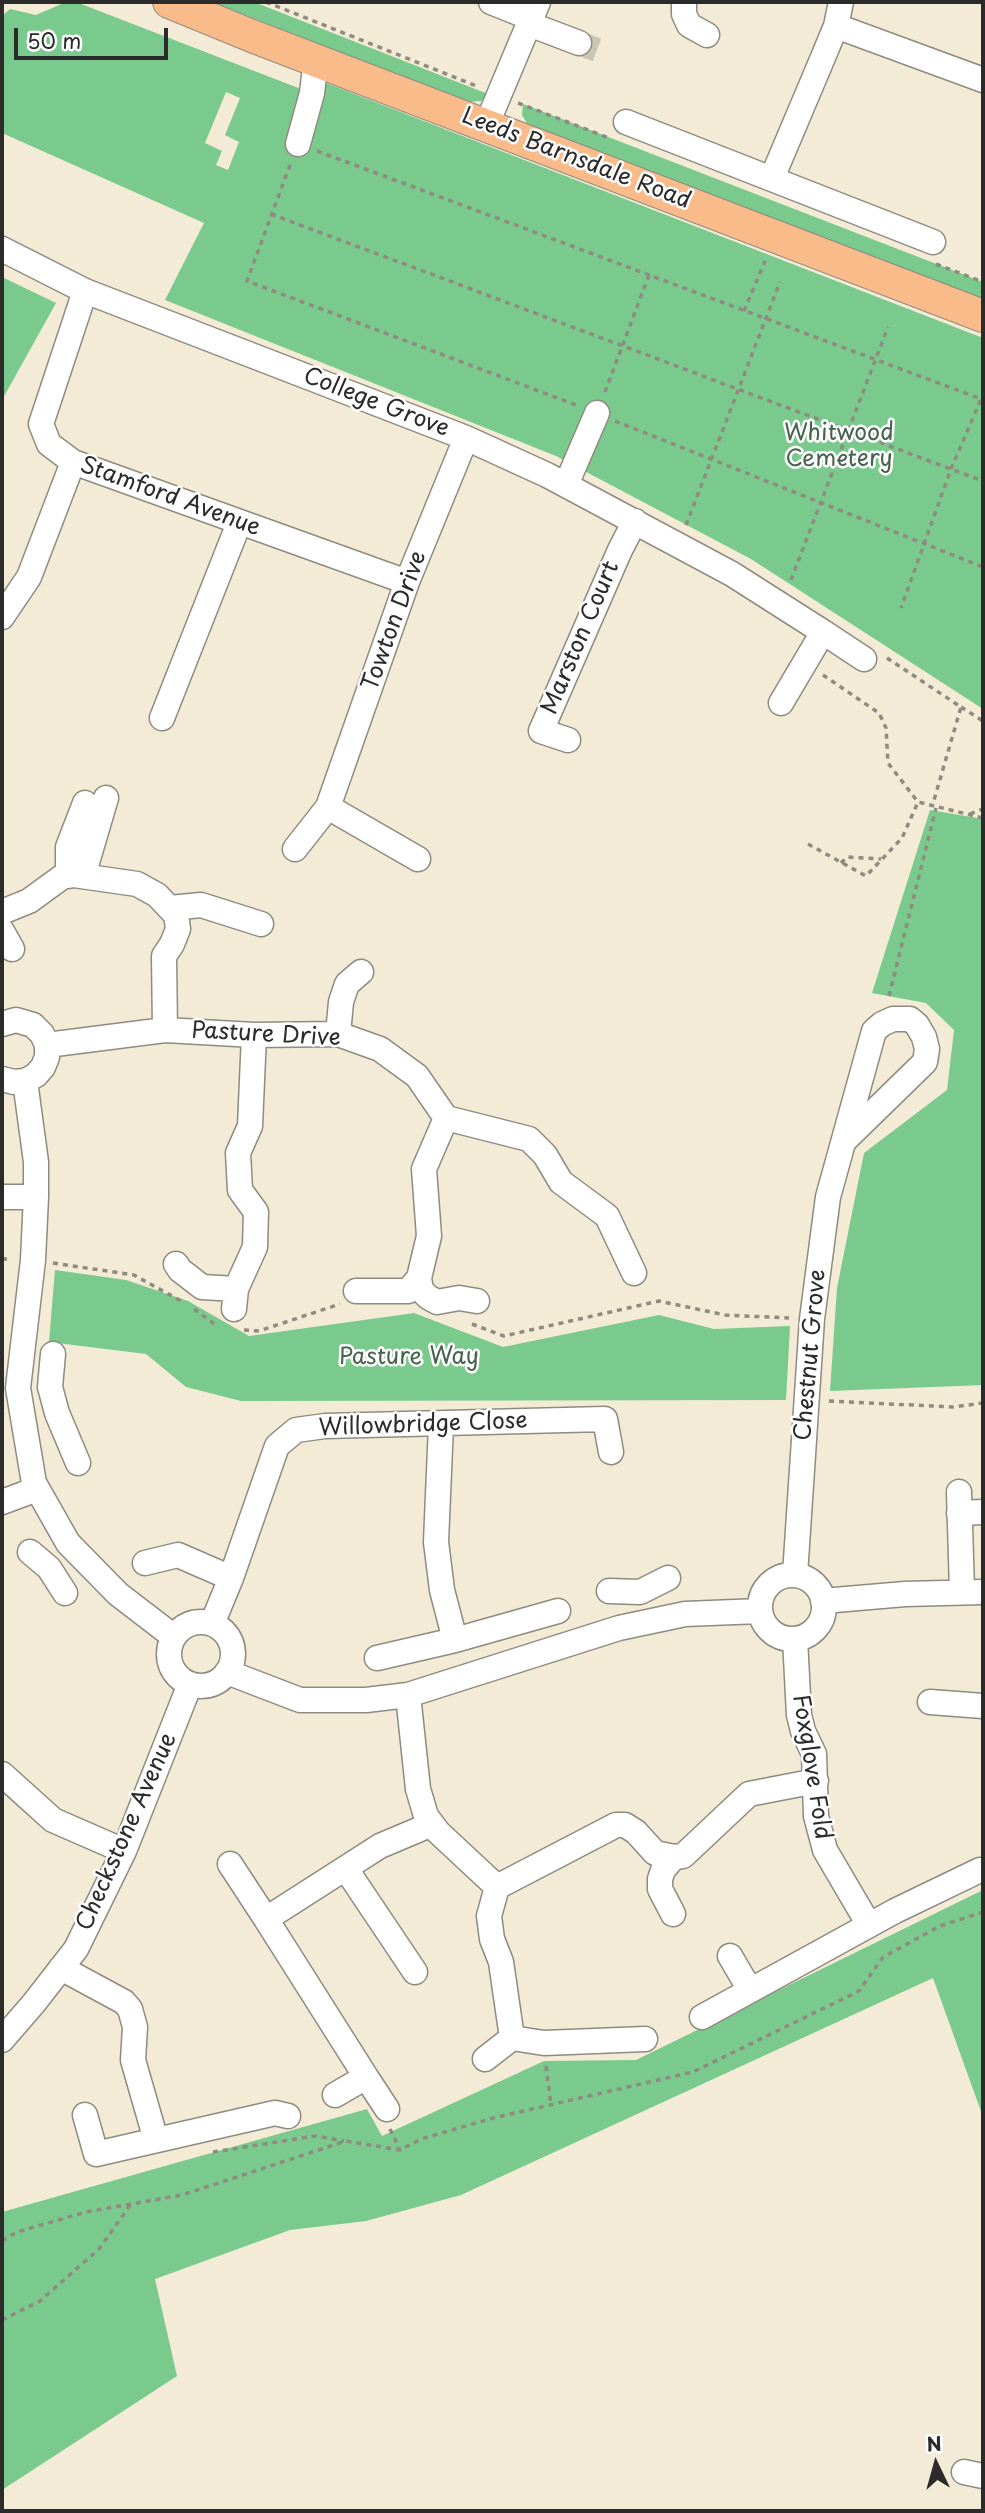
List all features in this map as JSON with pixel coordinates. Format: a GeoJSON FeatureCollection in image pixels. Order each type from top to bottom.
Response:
{"type":"FeatureCollection","features":[{"type":"Feature","properties":{"kind":"main road","name":"Leeds Barnsdale Road"},"geometry":{"type":"LineString","coordinates":[[169,2],[983,316]]}},
{"type":"Feature","properties":{"kind":"street"},"geometry":{"type":"LineString","coordinates":[[491,2],[533,15],[579,43]]}},
{"type":"Feature","properties":{"kind":"street"},"geometry":{"type":"LineString","coordinates":[[684,2],[684,14],[689,25],[708,35]]}},
{"type":"Feature","properties":{"kind":"street"},"geometry":{"type":"LineString","coordinates":[[772,178],[824,55],[838,14],[983,80]]}},
{"type":"Feature","properties":{"kind":"street"},"geometry":{"type":"LineString","coordinates":[[486,126],[533,15]]}},
{"type":"Feature","properties":{"kind":"street"},"geometry":{"type":"LineString","coordinates":[[298,144],[312,93],[316,59]]}},
{"type":"Feature","properties":{"kind":"street"},"geometry":{"type":"LineString","coordinates":[[626,122],[933,242]]}},
{"type":"Feature","properties":{"kind":"street","name":"College Grove"},"geometry":{"type":"LineString","coordinates":[[2,249],[85,291],[466,438],[566,485],[740,579],[864,659]]}},
{"type":"Feature","properties":{"kind":"street","name":"Stamford Avenue"},"geometry":{"type":"LineString","coordinates":[[85,291],[41,424],[49,444],[73,462],[407,582]]}},
{"type":"Feature","properties":{"kind":"street"},"geometry":{"type":"LineString","coordinates":[[566,485],[597,413]]}},
{"type":"Feature","properties":{"kind":"street","name":"Towton Drive"},"geometry":{"type":"LineString","coordinates":[[295,849],[328,807],[407,582],[466,438]]}},
{"type":"Feature","properties":{"kind":"street"},"geometry":{"type":"LineString","coordinates":[[2,617],[29,578],[73,462]]}},
{"type":"Feature","properties":{"kind":"street","name":"Marston Court"},"geometry":{"type":"LineString","coordinates":[[568,740],[541,730],[620,550],[635,522]]}},
{"type":"Feature","properties":{"kind":"street"},"geometry":{"type":"LineString","coordinates":[[160,720],[239,523]]}},
{"type":"Feature","properties":{"kind":"street"},"geometry":{"type":"LineString","coordinates":[[781,703],[823,632]]}},
{"type":"Feature","properties":{"kind":"street"},"geometry":{"type":"LineString","coordinates":[[95,800],[76,876],[68,847],[95,800]]}},
{"type":"Feature","properties":{"kind":"street"},"geometry":{"type":"LineString","coordinates":[[328,807],[421,863]]}},
{"type":"Feature","properties":{"kind":"street"},"geometry":{"type":"LineString","coordinates":[[2,912],[29,901],[62,877],[76,876],[137,884],[157,895],[176,915],[178,929],[164,956],[165,1030]]}},
{"type":"Feature","properties":{"kind":"street"},"geometry":{"type":"LineString","coordinates":[[170,908],[201,905],[261,924]]}},
{"type":"Feature","properties":{"kind":"street"},"geometry":{"type":"LineString","coordinates":[[338,1034],[341,1002],[349,977]]}},
{"type":"Feature","properties":{"kind":"street"},"geometry":{"type":"LineString","coordinates":[[3,1018],[22,1020],[33,1025],[42,1034],[47,1045],[47,1057],[36,1075],[13,1080],[36,1162],[33,1260],[18,1388],[34,1483],[75,1551],[118,1594],[174,1637]]}},
{"type":"Feature","properties":{"kind":"street","name":"Chestnut Grove"},"geometry":{"type":"LineString","coordinates":[[795,1575],[812,1319],[828,1197],[874,1031],[882,1024],[903,1018],[910,1019],[917,1025],[926,1049],[925,1062],[846,1139]]}},
{"type":"Feature","properties":{"kind":"street","name":"Pasture Drive"},"geometry":{"type":"LineString","coordinates":[[47,1045],[165,1030],[254,1035],[338,1034],[380,1049],[417,1076],[446,1118]]}},
{"type":"Feature","properties":{"kind":"street"},"geometry":{"type":"LineString","coordinates":[[176,1264],[202,1287],[235,1299],[255,1247],[256,1212],[240,1190],[238,1153],[250,1126],[254,1035]]}},
{"type":"Feature","properties":{"kind":"street"},"geometry":{"type":"LineString","coordinates":[[477,1301],[459,1298],[437,1302],[421,1290],[419,1278],[429,1236],[424,1169],[446,1118],[529,1139],[545,1154],[561,1182],[607,1216],[634,1273]]}},
{"type":"Feature","properties":{"kind":"street"},"geometry":{"type":"LineString","coordinates":[[4,1190],[36,1197]]}},
{"type":"Feature","properties":{"kind":"street"},"geometry":{"type":"LineString","coordinates":[[356,1291],[408,1291],[419,1278]]}},
{"type":"Feature","properties":{"kind":"street"},"geometry":{"type":"LineString","coordinates":[[20,1373],[52,1366],[50,1387],[57,1413],[78,1463]]}},
{"type":"Feature","properties":{"kind":"street","name":"Willowbridge Close"},"geometry":{"type":"LineString","coordinates":[[212,1624],[277,1447],[296,1430],[325,1426],[605,1419],[611,1452]]}},
{"type":"Feature","properties":{"kind":"street"},"geometry":{"type":"LineString","coordinates":[[441,1425],[436,1542],[442,1590],[455,1640]]}},
{"type":"Feature","properties":{"kind":"street"},"geometry":{"type":"LineString","coordinates":[[2,1502],[37,1489]]}},
{"type":"Feature","properties":{"kind":"street"},"geometry":{"type":"LineString","coordinates":[[823,1601],[972,1591],[967,1506]]}},
{"type":"Feature","properties":{"kind":"street"},"geometry":{"type":"LineString","coordinates":[[51,1571],[75,1551]]}},
{"type":"Feature","properties":{"kind":"street"},"geometry":{"type":"LineString","coordinates":[[30,1552],[51,1571],[65,1593]]}},
{"type":"Feature","properties":{"kind":"street"},"geometry":{"type":"LineString","coordinates":[[145,1563],[178,1555],[231,1578]]}},
{"type":"Feature","properties":{"kind":"street"},"geometry":{"type":"LineString","coordinates":[[795,1575],[815,1584],[823,1601],[821,1620],[815,1629],[806,1636],[795,1639],[777,1635],[768,1629],[760,1611],[768,1586],[777,1579],[795,1575]]}},
{"type":"Feature","properties":{"kind":"street"},"geometry":{"type":"LineString","coordinates":[[609,1591],[640,1591],[668,1578]]}},
{"type":"Feature","properties":{"kind":"street"},"geometry":{"type":"LineString","coordinates":[[640,1591],[651,1621]]}},
{"type":"Feature","properties":{"kind":"street"},"geometry":{"type":"LineString","coordinates":[[377,1658],[498,1630],[558,1611]]}},
{"type":"Feature","properties":{"kind":"street"},"geometry":{"type":"LineString","coordinates":[[228,1672],[300,1700],[366,1700],[408,1695],[619,1628],[685,1614],[760,1611]]}},
{"type":"Feature","properties":{"kind":"street"},"geometry":{"type":"LineString","coordinates":[[195,1623],[212,1624],[227,1636],[231,1644],[233,1654],[228,1672],[211,1685],[190,1684],[175,1673],[170,1665],[170,1646],[174,1637],[186,1626],[195,1623]]}},
{"type":"Feature","properties":{"kind":"street","name":"Foxglove Fold"},"geometry":{"type":"LineString","coordinates":[[795,1639],[799,1715],[814,1754],[817,1816],[825,1850],[869,1925]]}},
{"type":"Feature","properties":{"kind":"street","name":"Checkstone Avenue"},"geometry":{"type":"LineString","coordinates":[[2,2040],[76,1950],[124,1851],[190,1684]]}},
{"type":"Feature","properties":{"kind":"street"},"geometry":{"type":"LineString","coordinates":[[408,1695],[418,1789],[426,1816],[464,1858],[497,1887]]}},
{"type":"Feature","properties":{"kind":"street"},"geometry":{"type":"LineString","coordinates":[[931,1700],[976,1705]]}},
{"type":"Feature","properties":{"kind":"street"},"geometry":{"type":"LineString","coordinates":[[2,1774],[53,1820],[124,1851]]}},
{"type":"Feature","properties":{"kind":"street"},"geometry":{"type":"LineString","coordinates":[[512,2038],[501,1962],[492,1939],[489,1916],[497,1887],[616,1825],[625,1825],[636,1832],[655,1853],[683,1856],[749,1794],[816,1781]]}},
{"type":"Feature","properties":{"kind":"street"},"geometry":{"type":"LineString","coordinates":[[260,1910],[346,1869],[380,1846],[432,1824]]}},
{"type":"Feature","properties":{"kind":"street"},"geometry":{"type":"LineString","coordinates":[[673,1914],[660,1889],[660,1879],[663,1870],[674,1857]]}},
{"type":"Feature","properties":{"kind":"street"},"geometry":{"type":"LineString","coordinates":[[230,1864],[387,2109]]}},
{"type":"Feature","properties":{"kind":"street"},"geometry":{"type":"LineString","coordinates":[[346,1869],[415,1972]]}},
{"type":"Feature","properties":{"kind":"street"},"geometry":{"type":"LineString","coordinates":[[702,2017],[820,1950],[980,1870]]}},
{"type":"Feature","properties":{"kind":"street"},"geometry":{"type":"LineString","coordinates":[[730,1956],[750,1990]]}},
{"type":"Feature","properties":{"kind":"street"},"geometry":{"type":"LineString","coordinates":[[61,1968],[124,2002],[130,2010],[135,2027],[133,2060],[156,2140]]}},
{"type":"Feature","properties":{"kind":"street"},"geometry":{"type":"LineString","coordinates":[[485,2059],[512,2038],[544,2043],[645,2039]]}},
{"type":"Feature","properties":{"kind":"street"},"geometry":{"type":"LineString","coordinates":[[335,2095],[366,2077]]}},
{"type":"Feature","properties":{"kind":"street"},"geometry":{"type":"LineString","coordinates":[[85,2115],[96,2154],[275,2113],[288,2116]]}},
{"type":"Feature","properties":{"kind":"path"},"geometry":{"type":"LineString","coordinates":[[247,281],[298,144],[981,399],[951,468],[901,608]]}},
{"type":"Feature","properties":{"kind":"path"},"geometry":{"type":"LineString","coordinates":[[271,214],[983,481]]}},
{"type":"Feature","properties":{"kind":"path"},"geometry":{"type":"LineString","coordinates":[[744,311],[776,235]]}},
{"type":"Feature","properties":{"kind":"path"},"geometry":{"type":"LineString","coordinates":[[597,413],[649,275]]}},
{"type":"Feature","properties":{"kind":"path"},"geometry":{"type":"LineString","coordinates":[[683,534],[780,282]]}},
{"type":"Feature","properties":{"kind":"path"},"geometry":{"type":"LineString","coordinates":[[791,580],[888,327]]}},
{"type":"Feature","properties":{"kind":"path"},"geometry":{"type":"LineString","coordinates":[[925,543],[983,567]]}},
{"type":"Feature","properties":{"kind":"path"},"geometry":{"type":"LineString","coordinates":[[806,664],[879,713],[886,728],[888,763],[918,802],[983,818]]}},
{"type":"Feature","properties":{"kind":"path"},"geometry":{"type":"LineString","coordinates":[[961,707],[983,721]]}},
{"type":"Feature","properties":{"kind":"path"},"geometry":{"type":"LineString","coordinates":[[808,844],[866,876],[902,838],[918,802]]}},
{"type":"Feature","properties":{"kind":"path"},"geometry":{"type":"LineString","coordinates":[[882,1024],[936,808]]}},
{"type":"Feature","properties":{"kind":"path"},"geometry":{"type":"LineString","coordinates":[[968,815],[983,810]]}},
{"type":"Feature","properties":{"kind":"path"},"geometry":{"type":"LineString","coordinates":[[841,863],[847,857],[881,859]]}},
{"type":"Feature","properties":{"kind":"path"},"geometry":{"type":"LineString","coordinates":[[806,1400],[953,1407],[983,1403]]}},
{"type":"Feature","properties":{"kind":"path"},"geometry":{"type":"LineString","coordinates":[[204,2154],[315,2136],[400,2150],[421,2139],[693,2072],[859,1991],[883,1957],[940,1926],[983,1912]]}},
{"type":"Feature","properties":{"kind":"path"},"geometry":{"type":"LineString","coordinates":[[544,2043],[551,2105]]}},
{"type":"Feature","properties":{"kind":"path"},"geometry":{"type":"LineString","coordinates":[[2,2241],[18,2232],[63,2218],[182,2195],[346,2141]]}},
{"type":"Feature","properties":{"kind":"path"},"geometry":{"type":"LineString","coordinates":[[2,2320],[40,2301],[89,2258],[99,2249],[132,2204]]}},
{"type":"Feature","properties":{"kind":"green space","name":"Whitwood Cemetery"},"geometry":{"type":"Polygon","coordinates":[[[66,2],[76,2],[319,96],[321,87],[326,83],[983,338],[983,709],[751,559],[556,456],[165,300],[204,223],[2,133],[2,16],[10,9],[36,15],[66,2]],[[226,92],[205,143],[222,151],[216,165],[228,170],[239,142],[225,135],[240,98],[226,92]]]}},
{"type":"Feature","properties":{"kind":"green space"},"geometry":{"type":"Polygon","coordinates":[[[212,2],[254,2],[488,94],[481,101],[467,102],[212,2]]]}},
{"type":"Feature","properties":{"kind":"green space"},"geometry":{"type":"Polygon","coordinates":[[[523,104],[983,282],[983,301],[544,135],[528,125],[522,115],[523,104]]]}},
{"type":"Feature","properties":{"kind":"green space"},"geometry":{"type":"Polygon","coordinates":[[[2,277],[56,303],[2,400],[2,277]]]}},
{"type":"Feature","properties":{"kind":"green space"},"geometry":{"type":"Polygon","coordinates":[[[930,810],[983,819],[983,1385],[830,1391],[837,1288],[864,1153],[947,1090],[954,1030],[926,1003],[872,993],[930,810]]]}},
{"type":"Feature","properties":{"kind":"green space","name":"Pasture Way"},"geometry":{"type":"Polygon","coordinates":[[[55,1270],[126,1280],[188,1301],[249,1336],[414,1313],[503,1347],[659,1315],[714,1329],[790,1326],[786,1400],[241,1401],[186,1387],[146,1354],[49,1342],[55,1270]]]}},
{"type":"Feature","properties":{"kind":"green space"},"geometry":{"type":"Polygon","coordinates":[[[983,1890],[983,2117],[933,1978],[461,2195],[366,2221],[290,2230],[155,2279],[177,2376],[2,2490],[2,2212],[367,2109],[382,2136],[544,2061],[636,2060],[983,1890]]]}},
{"type":"Feature","properties":{"kind":"tunnel"},"geometry":{"type":"LineString","coordinates":[[579,43],[597,50]]}}]}
